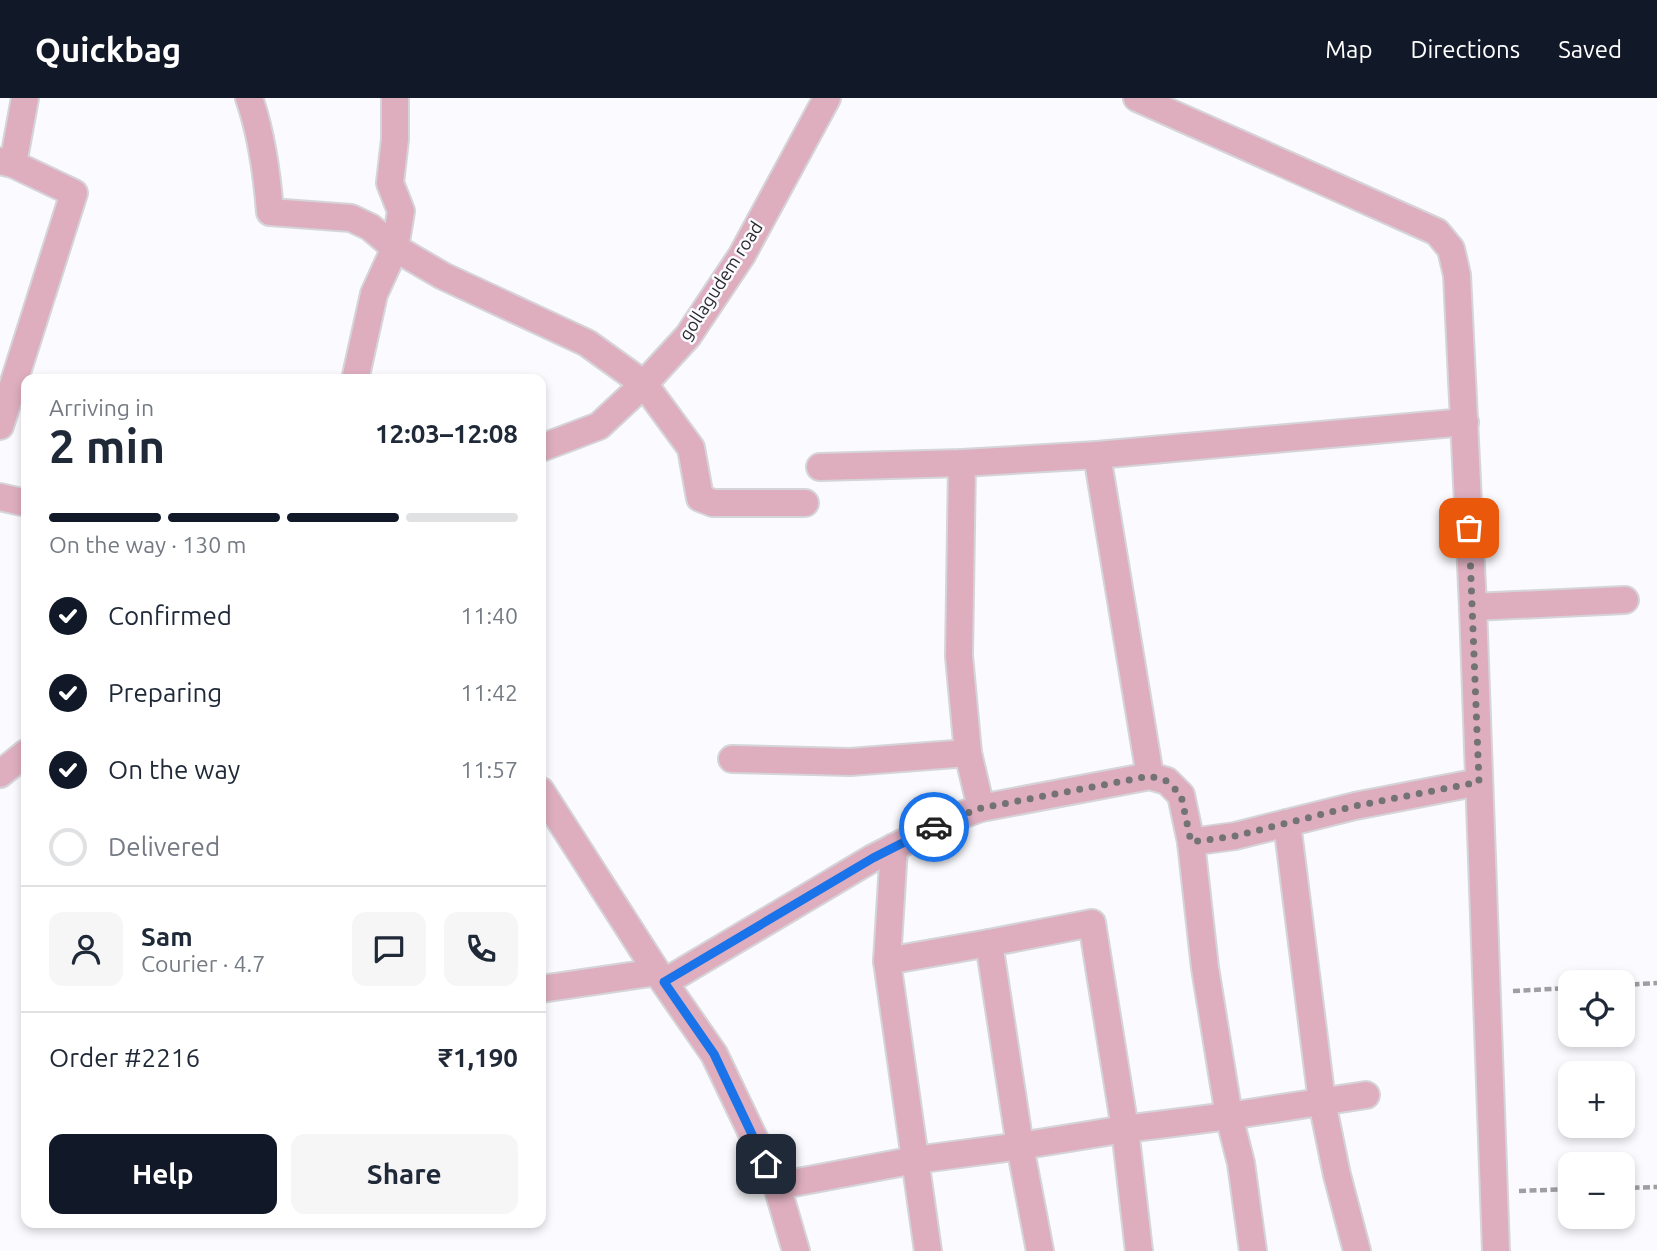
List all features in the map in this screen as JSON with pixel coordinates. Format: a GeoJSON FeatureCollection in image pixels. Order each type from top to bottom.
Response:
{"type":"FeatureCollection","features":[{"type":"Feature","properties":{"kind":"street"},"geometry":{"type":"LineString","coordinates":[[0,426],[74,193],[7,163],[25,98]]}},
{"type":"Feature","properties":{"kind":"street"},"geometry":{"type":"LineString","coordinates":[[249,98],[257,122],[270,212],[351,218],[370,227],[395,248],[443,276],[587,342],[644,384],[691,448],[700,498],[713,503],[805,503]]}},
{"type":"Feature","properties":{"kind":"street"},"geometry":{"type":"LineString","coordinates":[[356,374],[374,294],[395,248],[401,211],[390,183],[396,98]]}},
{"type":"Feature","properties":{"kind":"street","name":"gollagudem road"},"geometry":{"type":"LineString","coordinates":[[546,446],[599,426],[644,384],[688,336],[742,255],[827,98]]}},
{"type":"Feature","properties":{"kind":"street"},"geometry":{"type":"LineString","coordinates":[[1137,98],[1437,232],[1451,249],[1457,275],[1465,422],[1496,1251]]}},
{"type":"Feature","properties":{"kind":"street"},"geometry":{"type":"LineString","coordinates":[[820,467],[962,463],[1097,455],[1465,422]]}},
{"type":"Feature","properties":{"kind":"street"},"geometry":{"type":"LineString","coordinates":[[1097,455],[1150,776]]}},
{"type":"Feature","properties":{"kind":"street"},"geometry":{"type":"LineString","coordinates":[[962,463],[959,656],[968,753],[981,808]]}},
{"type":"Feature","properties":{"kind":"street"},"geometry":{"type":"LineString","coordinates":[[0,497],[21,502]]}},
{"type":"Feature","properties":{"kind":"street"},"geometry":{"type":"LineString","coordinates":[[1473,607],[1625,600]]}},
{"type":"Feature","properties":{"kind":"street"},"geometry":{"type":"LineString","coordinates":[[732,759],[850,762],[968,753]]}},
{"type":"Feature","properties":{"kind":"street"},"geometry":{"type":"LineString","coordinates":[[0,774],[21,757]]}},
{"type":"Feature","properties":{"kind":"street"},"geometry":{"type":"LineString","coordinates":[[546,988],[661,977],[894,847],[948,820],[981,808],[1150,776],[1167,781],[1181,795],[1191,842],[1205,968],[1229,1116],[1241,1163],[1253,1251]]}},
{"type":"Feature","properties":{"kind":"street"},"geometry":{"type":"LineString","coordinates":[[1191,842],[1235,836],[1355,806],[1479,782]]}},
{"type":"Feature","properties":{"kind":"street"},"geometry":{"type":"LineString","coordinates":[[546,799],[714,1054],[777,1186],[796,1251]]}},
{"type":"Feature","properties":{"kind":"street"},"geometry":{"type":"LineString","coordinates":[[1287,823],[1322,1102],[1336,1175],[1357,1251]]}},
{"type":"Feature","properties":{"kind":"street"},"geometry":{"type":"LineString","coordinates":[[894,847],[887,961],[928,1251]]}},
{"type":"Feature","properties":{"kind":"street"},"geometry":{"type":"LineString","coordinates":[[887,961],[1092,923],[1125,1129],[1139,1251]]}},
{"type":"Feature","properties":{"kind":"street"},"geometry":{"type":"LineString","coordinates":[[989,943],[1020,1146],[1040,1251]]}},
{"type":"Feature","properties":{"kind":"street"},"geometry":{"type":"LineString","coordinates":[[777,1186],[915,1160],[1367,1095]]}},
{"type":"Feature","properties":{"kind":"path"},"geometry":{"type":"LineString","coordinates":[[1635,985],[1657,984]]}},
{"type":"Feature","properties":{"kind":"path"},"geometry":{"type":"LineString","coordinates":[[1487,992],[1558,989]]}},
{"type":"Feature","properties":{"kind":"path"},"geometry":{"type":"LineString","coordinates":[[1635,1188],[1657,1187]]}},
{"type":"Feature","properties":{"kind":"path"},"geometry":{"type":"LineString","coordinates":[[1494,1191],[1558,1189]]}},
{"type":"Feature","properties":{"kind":"way so far"},"geometry":{"type":"LineString","coordinates":[[934,827],[981,808],[1150,776],[1167,781],[1181,795],[1191,842],[1235,836],[1355,806],[1479,782],[1469,528]]}},
{"type":"Feature","properties":{"kind":"route"},"geometry":{"type":"LineString","coordinates":[[766,1164],[714,1054],[664,982],[873,858],[934,827]]}}]}
